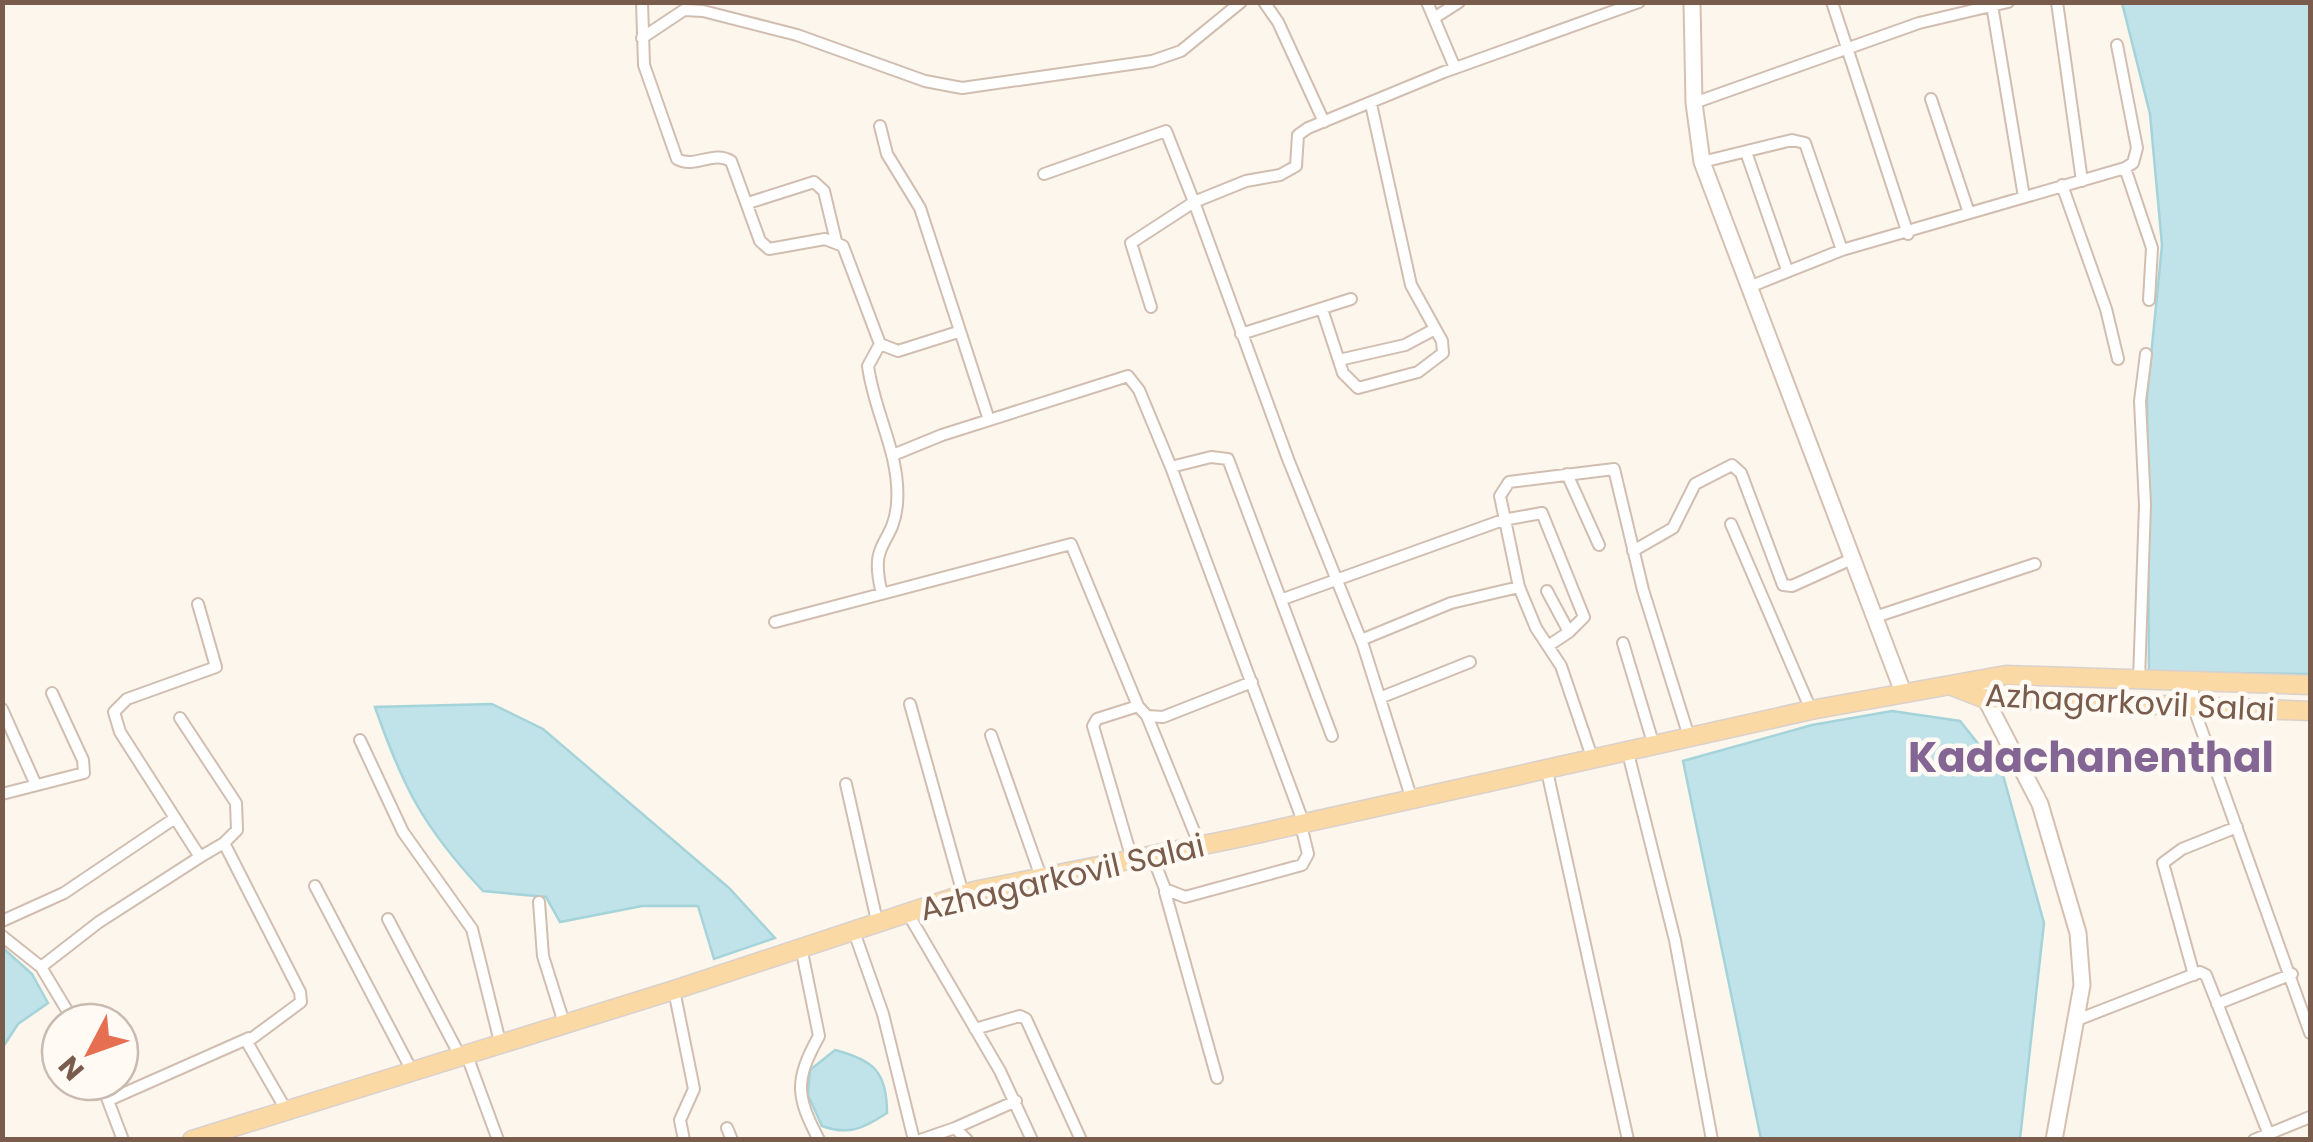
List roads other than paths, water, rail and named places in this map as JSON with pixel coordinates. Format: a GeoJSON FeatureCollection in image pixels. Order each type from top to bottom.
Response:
{"type":"FeatureCollection","features":[{"type":"Feature","properties":{"kind":"main road"},"geometry":{"type":"LineString","coordinates":[[1692,2],[1694,103],[1702,162],[1878,616],[1903,692]]}},
{"type":"Feature","properties":{"kind":"main road","name":"Azhagarkovil Salai"},"geometry":{"type":"LineString","coordinates":[[1982,689],[2006,676],[2310,685]]}},
{"type":"Feature","properties":{"kind":"main road","name":"Azhagarkovil Salai"},"geometry":{"type":"LineString","coordinates":[[192,1140],[674,990],[963,894],[1303,824],[1811,710],[1951,686],[2192,706],[2310,711]]}},
{"type":"Feature","properties":{"kind":"main road"},"geometry":{"type":"LineString","coordinates":[[1982,689],[2026,769],[2051,840],[2082,960],[2076,1020],[2054,1140]]}},
{"type":"Feature","properties":{"kind":"street"},"geometry":{"type":"LineString","coordinates":[[642,2],[644,65],[676,159],[689,163],[726,157],[748,203],[760,241],[769,250],[836,241]]}},
{"type":"Feature","properties":{"kind":"street"},"geometry":{"type":"LineString","coordinates":[[642,34],[684,10],[702,10],[796,36],[926,81],[962,88],[1152,61],[1181,51],[1241,2]]}},
{"type":"Feature","properties":{"kind":"street"},"geometry":{"type":"LineString","coordinates":[[1264,2],[1278,22],[1324,122]]}},
{"type":"Feature","properties":{"kind":"street"},"geometry":{"type":"LineString","coordinates":[[1427,2],[1455,68]]}},
{"type":"Feature","properties":{"kind":"street"},"geometry":{"type":"LineString","coordinates":[[1434,18],[1458,2]]}},
{"type":"Feature","properties":{"kind":"street"},"geometry":{"type":"LineString","coordinates":[[1151,306],[1131,243],[1194,202],[1246,181],[1289,171],[1296,166],[1298,136],[1455,68],[1639,2]]}},
{"type":"Feature","properties":{"kind":"street"},"geometry":{"type":"LineString","coordinates":[[1832,2],[1908,234]]}},
{"type":"Feature","properties":{"kind":"street"},"geometry":{"type":"LineString","coordinates":[[1694,103],[1846,52],[1918,23],[2008,2]]}},
{"type":"Feature","properties":{"kind":"street"},"geometry":{"type":"LineString","coordinates":[[2057,2],[2082,181]]}},
{"type":"Feature","properties":{"kind":"street"},"geometry":{"type":"LineString","coordinates":[[1992,5],[2024,198]]}},
{"type":"Feature","properties":{"kind":"street"},"geometry":{"type":"LineString","coordinates":[[1748,287],[1842,250],[1908,234],[2133,163],[2137,148],[2117,45]]}},
{"type":"Feature","properties":{"kind":"street"},"geometry":{"type":"LineString","coordinates":[[1932,99],[1969,213]]}},
{"type":"Feature","properties":{"kind":"street"},"geometry":{"type":"LineString","coordinates":[[1322,309],[1347,380],[1358,388],[1418,372],[1443,353],[1435,328],[1411,284],[1371,104]]}},
{"type":"Feature","properties":{"kind":"street"},"geometry":{"type":"LineString","coordinates":[[880,126],[887,154],[920,208],[989,420]]}},
{"type":"Feature","properties":{"kind":"street"},"geometry":{"type":"LineString","coordinates":[[1044,174],[1166,131],[1361,640],[1412,800]]}},
{"type":"Feature","properties":{"kind":"street"},"geometry":{"type":"LineString","coordinates":[[1702,162],[1792,140],[1805,143],[1842,250]]}},
{"type":"Feature","properties":{"kind":"street"},"geometry":{"type":"LineString","coordinates":[[1746,152],[1787,270]]}},
{"type":"Feature","properties":{"kind":"street"},"geometry":{"type":"LineString","coordinates":[[2125,168],[2152,248],[2149,300]]}},
{"type":"Feature","properties":{"kind":"street"},"geometry":{"type":"LineString","coordinates":[[748,203],[814,182],[824,191],[836,241],[843,246],[880,344],[898,351],[958,332]]}},
{"type":"Feature","properties":{"kind":"street"},"geometry":{"type":"LineString","coordinates":[[2062,185],[2106,309],[2118,359]]}},
{"type":"Feature","properties":{"kind":"street"},"geometry":{"type":"LineString","coordinates":[[1242,334],[1352,299]]}},
{"type":"Feature","properties":{"kind":"street"},"geometry":{"type":"LineString","coordinates":[[1339,360],[1404,344],[1435,328]]}},
{"type":"Feature","properties":{"kind":"street"},"geometry":{"type":"LineString","coordinates":[[880,344],[868,366],[894,455],[897,504],[875,566],[882,594]]}},
{"type":"Feature","properties":{"kind":"street"},"geometry":{"type":"LineString","coordinates":[[2138,680],[2145,504],[2140,400],[2146,354]]}},
{"type":"Feature","properties":{"kind":"street"},"geometry":{"type":"LineString","coordinates":[[894,455],[1128,376],[1139,390],[1252,682],[1303,824],[1308,854],[1302,865],[1185,897],[1165,889]]}},
{"type":"Feature","properties":{"kind":"street"},"geometry":{"type":"LineString","coordinates":[[1171,467],[1211,457],[1228,460],[1332,736]]}},
{"type":"Feature","properties":{"kind":"street"},"geometry":{"type":"LineString","coordinates":[[1633,551],[1673,528],[1695,484],[1732,465],[1741,473],[1783,585],[1792,586],[1855,558]]}},
{"type":"Feature","properties":{"kind":"street"},"geometry":{"type":"LineString","coordinates":[[1594,760],[1562,666],[1520,587],[1500,496],[1505,485],[1614,469],[1633,551],[1690,740]]}},
{"type":"Feature","properties":{"kind":"street"},"geometry":{"type":"LineString","coordinates":[[1566,474],[1598,545]]}},
{"type":"Feature","properties":{"kind":"street"},"geometry":{"type":"LineString","coordinates":[[1283,600],[1504,520],[1538,512],[1548,519],[1584,617],[1548,646]]}},
{"type":"Feature","properties":{"kind":"street"},"geometry":{"type":"LineString","coordinates":[[1731,524],[1811,710]]}},
{"type":"Feature","properties":{"kind":"street"},"geometry":{"type":"LineString","coordinates":[[775,622],[1071,544],[1200,846]]}},
{"type":"Feature","properties":{"kind":"street"},"geometry":{"type":"LineString","coordinates":[[1878,616],[2035,564]]}},
{"type":"Feature","properties":{"kind":"street"},"geometry":{"type":"LineString","coordinates":[[1361,640],[1451,602],[1520,587]]}},
{"type":"Feature","properties":{"kind":"street"},"geometry":{"type":"LineString","coordinates":[[1546,591],[1569,632]]}},
{"type":"Feature","properties":{"kind":"street"},"geometry":{"type":"LineString","coordinates":[[198,604],[216,662],[213,670],[128,699],[114,712],[120,732],[200,857]]}},
{"type":"Feature","properties":{"kind":"street"},"geometry":{"type":"LineString","coordinates":[[1623,643],[1654,747]]}},
{"type":"Feature","properties":{"kind":"street"},"geometry":{"type":"LineString","coordinates":[[1382,698],[1470,662]]}},
{"type":"Feature","properties":{"kind":"street"},"geometry":{"type":"LineString","coordinates":[[1147,716],[1163,717],[1252,682]]}},
{"type":"Feature","properties":{"kind":"street"},"geometry":{"type":"LineString","coordinates":[[2193,683],[2192,706],[2292,974],[2310,1033]]}},
{"type":"Feature","properties":{"kind":"street"},"geometry":{"type":"LineString","coordinates":[[2,794],[78,778],[86,767],[52,693]]}},
{"type":"Feature","properties":{"kind":"street"},"geometry":{"type":"LineString","coordinates":[[910,704],[963,894]]}},
{"type":"Feature","properties":{"kind":"street"},"geometry":{"type":"LineString","coordinates":[[1132,859],[1093,726],[1097,719],[1138,706]]}},
{"type":"Feature","properties":{"kind":"street"},"geometry":{"type":"LineString","coordinates":[[2,709],[36,785]]}},
{"type":"Feature","properties":{"kind":"street"},"geometry":{"type":"LineString","coordinates":[[41,967],[100,922],[237,830],[236,803],[180,718]]}},
{"type":"Feature","properties":{"kind":"street"},"geometry":{"type":"LineString","coordinates":[[992,735],[1041,877]]}},
{"type":"Feature","properties":{"kind":"street"},"geometry":{"type":"LineString","coordinates":[[360,740],[402,832],[472,928],[500,1042]]}},
{"type":"Feature","properties":{"kind":"street"},"geometry":{"type":"LineString","coordinates":[[1628,753],[1674,940],[1712,1140]]}},
{"type":"Feature","properties":{"kind":"street"},"geometry":{"type":"LineString","coordinates":[[1547,771],[1628,1140]]}},
{"type":"Feature","properties":{"kind":"street"},"geometry":{"type":"LineString","coordinates":[[846,784],[877,921]]}},
{"type":"Feature","properties":{"kind":"street"},"geometry":{"type":"LineString","coordinates":[[2,921],[64,893],[175,818]]}},
{"type":"Feature","properties":{"kind":"street"},"geometry":{"type":"LineString","coordinates":[[2194,975],[2163,864],[2182,849],[2236,828]]}},
{"type":"Feature","properties":{"kind":"street"},"geometry":{"type":"LineString","coordinates":[[140,1086],[250,1038],[302,998],[224,842]]}},
{"type":"Feature","properties":{"kind":"street"},"geometry":{"type":"LineString","coordinates":[[1152,855],[1201,1006],[1217,1078]]}},
{"type":"Feature","properties":{"kind":"street"},"geometry":{"type":"LineString","coordinates":[[315,886],[411,1069]]}},
{"type":"Feature","properties":{"kind":"street"},"geometry":{"type":"LineString","coordinates":[[539,902],[543,956],[564,1023]]}},
{"type":"Feature","properties":{"kind":"street"},"geometry":{"type":"LineString","coordinates":[[907,912],[1016,1101],[1032,1140]]}},
{"type":"Feature","properties":{"kind":"street"},"geometry":{"type":"LineString","coordinates":[[388,919],[462,1054],[498,1140]]}},
{"type":"Feature","properties":{"kind":"street"},"geometry":{"type":"LineString","coordinates":[[853,929],[882,1014],[917,1140],[1016,1101]]}},
{"type":"Feature","properties":{"kind":"street"},"geometry":{"type":"LineString","coordinates":[[2,936],[41,967],[62,1002]]}},
{"type":"Feature","properties":{"kind":"street"},"geometry":{"type":"LineString","coordinates":[[800,947],[819,1036],[807,1059],[800,1102],[819,1140]]}},
{"type":"Feature","properties":{"kind":"street"},"geometry":{"type":"LineString","coordinates":[[2217,1004],[2292,974]]}},
{"type":"Feature","properties":{"kind":"street"},"geometry":{"type":"LineString","coordinates":[[2076,1020],[2194,975],[2206,975],[2270,1137]]}},
{"type":"Feature","properties":{"kind":"street"},"geometry":{"type":"LineString","coordinates":[[674,990],[694,1089],[680,1120],[684,1140]]}},
{"type":"Feature","properties":{"kind":"street"},"geometry":{"type":"LineString","coordinates":[[975,1029],[1020,1016],[1026,1020],[1082,1140]]}},
{"type":"Feature","properties":{"kind":"street"},"geometry":{"type":"LineString","coordinates":[[250,1038],[249,1049],[286,1108]]}},
{"type":"Feature","properties":{"kind":"street"},"geometry":{"type":"LineString","coordinates":[[110,1102],[123,1140]]}},
{"type":"Feature","properties":{"kind":"street"},"geometry":{"type":"LineString","coordinates":[[2254,1140],[2270,1137],[2310,1117]]}},
{"type":"Feature","properties":{"kind":"street"},"geometry":{"type":"LineString","coordinates":[[955,1128],[967,1140]]}},
{"type":"Feature","properties":{"kind":"water"},"geometry":{"type":"Polygon","coordinates":[[[2122,3],[2310,3],[2310,674],[2149,672],[2147,397],[2162,245],[2150,114],[2122,3]]]}},
{"type":"Feature","properties":{"kind":"water"},"geometry":{"type":"Polygon","coordinates":[[[492,704],[543,729],[729,888],[775,938],[714,959],[698,906],[642,906],[560,922],[546,897],[483,891],[445,847],[417,806],[375,707],[492,704]]]}},
{"type":"Feature","properties":{"kind":"water"},"geometry":{"type":"Polygon","coordinates":[[[1892,711],[1960,721],[2003,775],[2044,923],[2020,1139],[1761,1139],[1683,761],[1812,725],[1892,711]]]}},
{"type":"Feature","properties":{"kind":"water"},"geometry":{"type":"Polygon","coordinates":[[[3,948],[32,974],[47,1002],[40,1002],[40,1009],[18,1024],[3,1047],[3,948]]]}},
{"type":"Feature","properties":{"kind":"water"},"geometry":{"type":"Polygon","coordinates":[[[835,1050],[868,1063],[881,1077],[884,1087],[887,1113],[856,1129],[822,1126],[808,1095],[810,1070],[835,1050]]]}},
{"type":"Feature","properties":{"kind":"district","name":"Kadachanenthal"},"geometry":{"type":"Point","coordinates":[2091,757]}}]}
